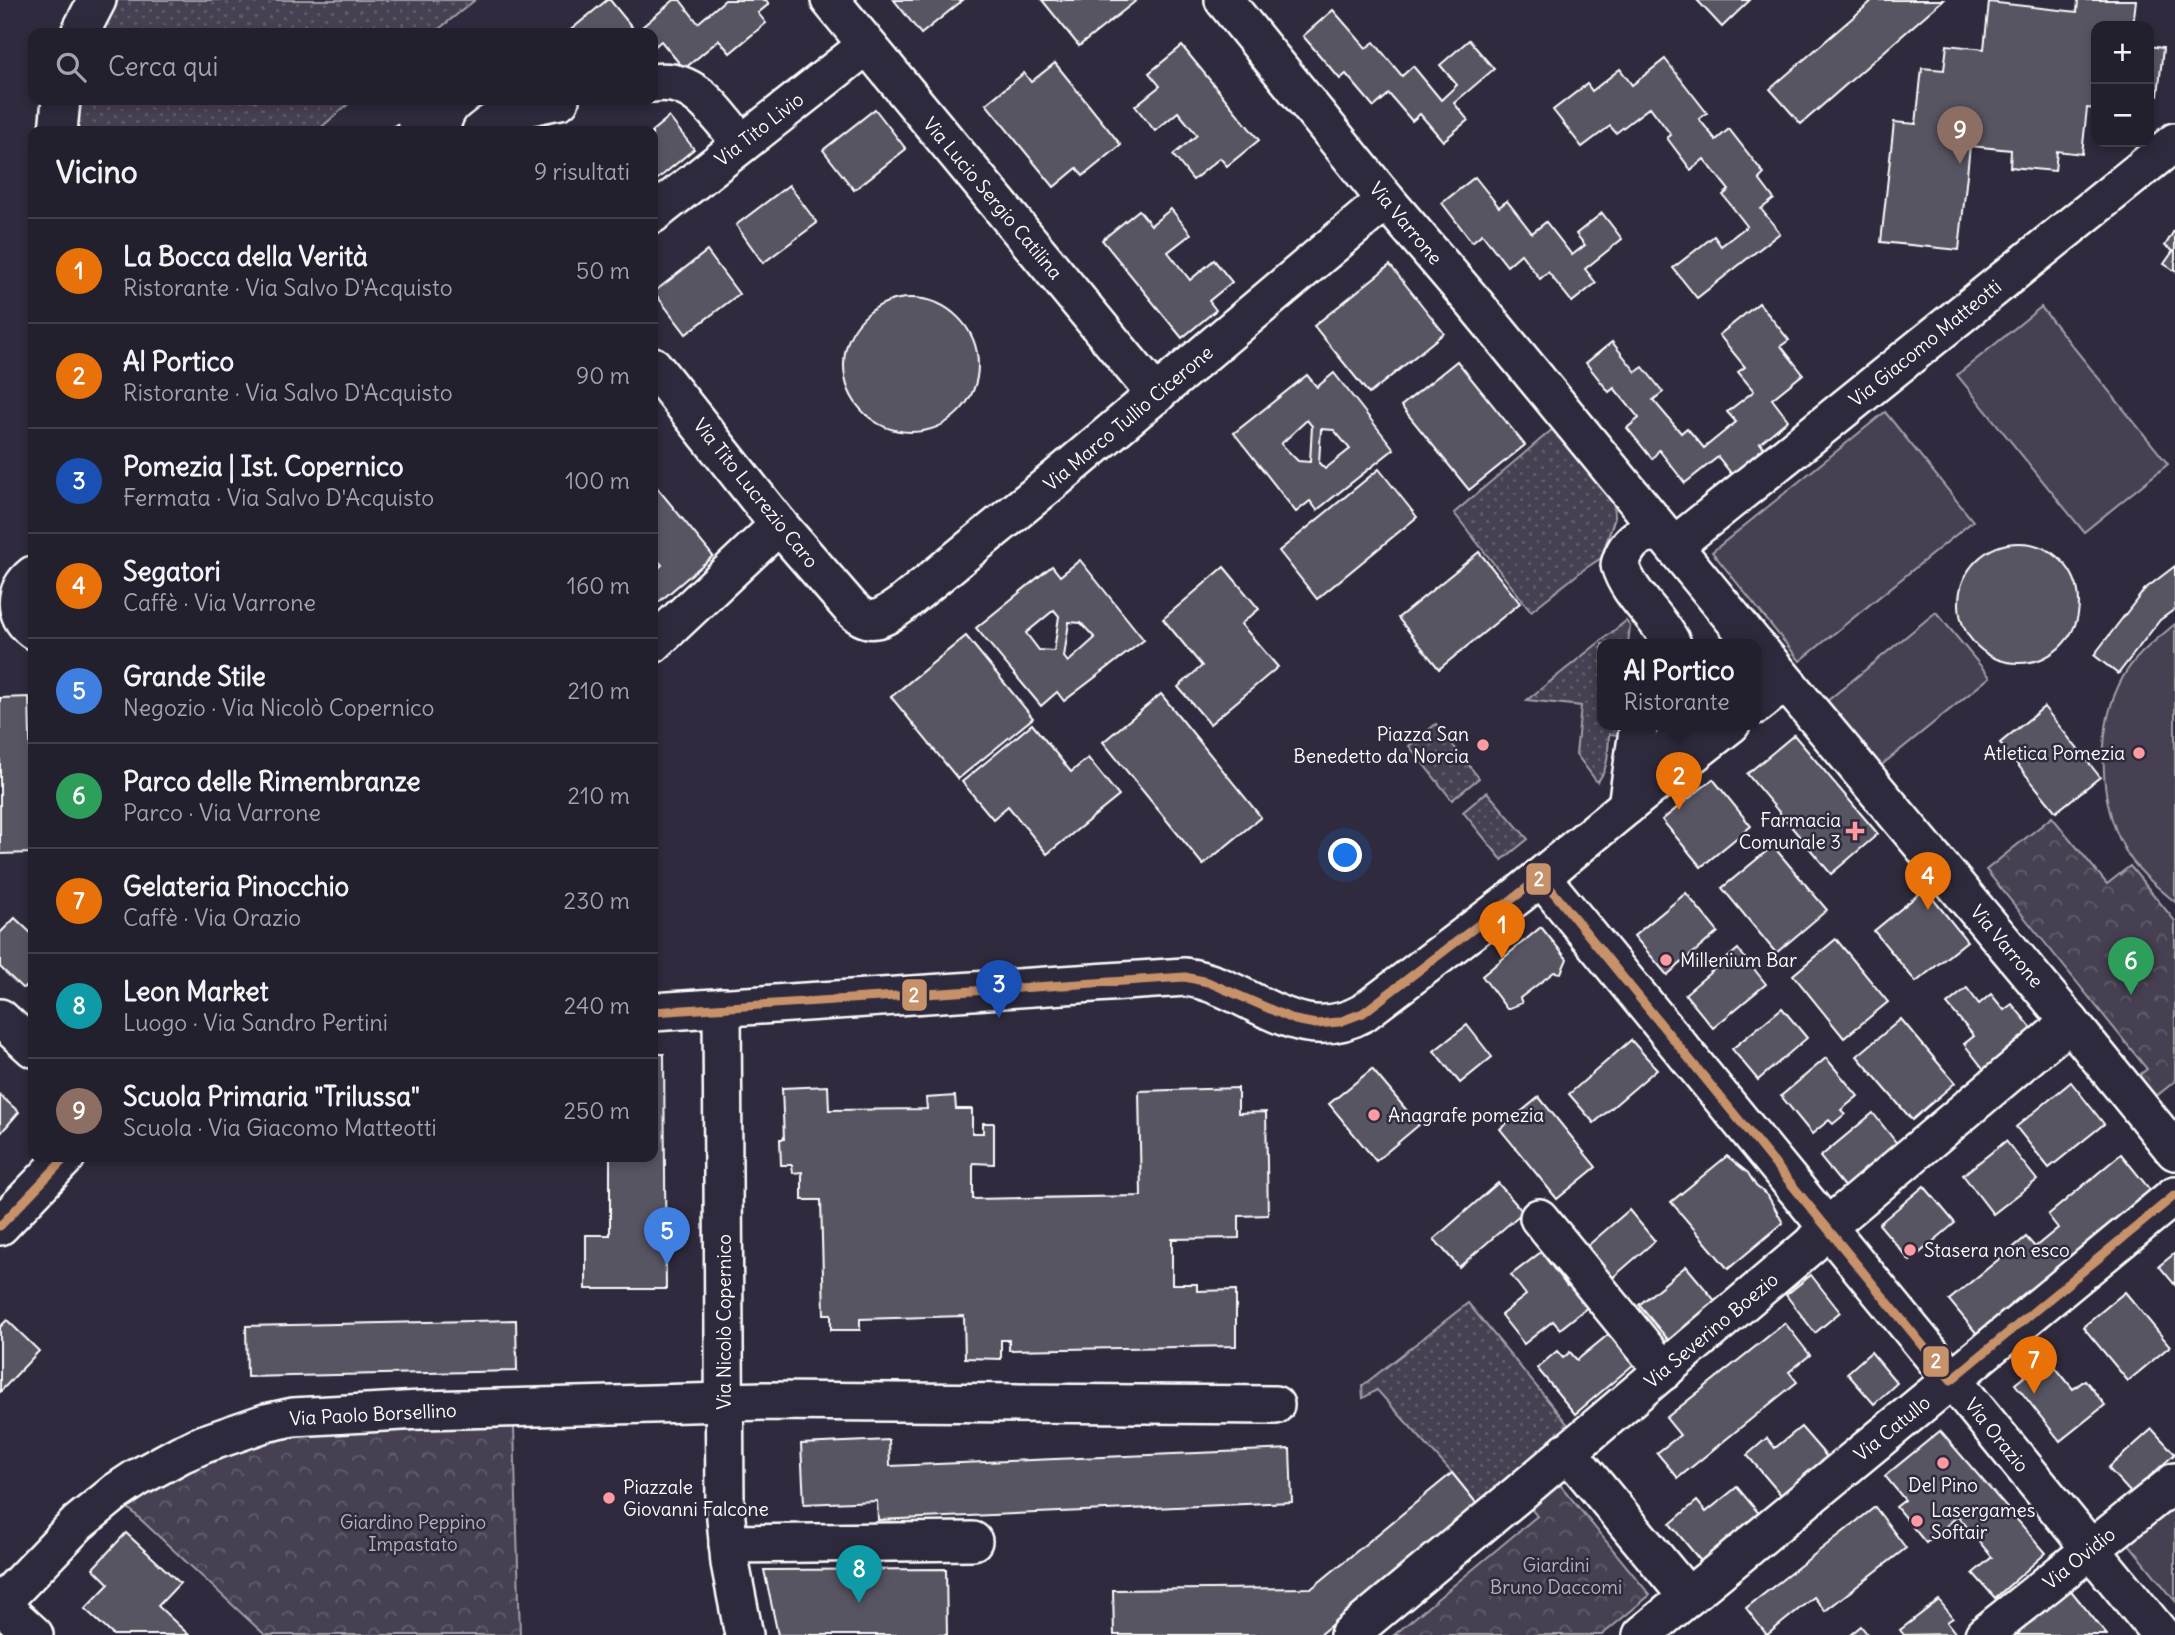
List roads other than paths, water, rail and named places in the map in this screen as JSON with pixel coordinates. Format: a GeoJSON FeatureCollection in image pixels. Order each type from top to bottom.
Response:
{"type":"FeatureCollection","features":[{"type":"Feature","properties":{"kind":"street"},"geometry":{"type":"LineString","coordinates":[[83,28],[97,0]]}},
{"type":"Feature","properties":{"kind":"street","name":"Via Lucio Sergio Catilina"},"geometry":{"type":"LineString","coordinates":[[830,0],[1156,395]]}},
{"type":"Feature","properties":{"kind":"street","name":"Via Varrone"},"geometry":{"type":"LineString","coordinates":[[1224,0],[1750,639]]}},
{"type":"Feature","properties":{"kind":"street","name":"Via Tito Livio"},"geometry":{"type":"LineString","coordinates":[[658,210],[866,46]]}},
{"type":"Feature","properties":{"kind":"street"},"geometry":{"type":"LineString","coordinates":[[658,82],[672,82],[696,93],[741,143]]}},
{"type":"Feature","properties":{"kind":"street"},"geometry":{"type":"LineString","coordinates":[[58,126],[61,105]]}},
{"type":"Feature","properties":{"kind":"street"},"geometry":{"type":"LineString","coordinates":[[488,126],[518,109],[536,105]]}},
{"type":"Feature","properties":{"kind":"street","name":"Via Giacomo Matteotti"},"geometry":{"type":"LineString","coordinates":[[1671,540],[2175,142]]}},
{"type":"Feature","properties":{"kind":"street","name":"Via Marco Tullio Cicerone"},"geometry":{"type":"LineString","coordinates":[[863,617],[879,619],[900,606],[1156,395],[1386,200]]}},
{"type":"Feature","properties":{"kind":"street","name":"Via Tito Lucrezio Caro"},"geometry":{"type":"LineString","coordinates":[[658,372],[779,525],[850,607],[863,617]]}},
{"type":"Feature","properties":{"kind":"street","name":"Via Varrone"},"geometry":{"type":"LineString","coordinates":[[1590,443],[1608,477],[1617,503],[1622,530],[1620,565]]}},
{"type":"Feature","properties":{"kind":"street"},"geometry":{"type":"LineString","coordinates":[[658,639],[779,525]]}},
{"type":"Feature","properties":{"kind":"street"},"geometry":{"type":"LineString","coordinates":[[1669,639],[1628,583],[1620,565],[1627,548],[1641,535],[1653,532],[1671,540]]}},
{"type":"Feature","properties":{"kind":"street"},"geometry":{"type":"LineString","coordinates":[[17,621],[18,600],[23,585],[28,580]]}},
{"type":"Feature","properties":{"kind":"street"},"geometry":{"type":"LineString","coordinates":[[1643,604],[1645,639]]}},
{"type":"Feature","properties":{"kind":"street","name":"Via Varrone"},"geometry":{"type":"LineString","coordinates":[[1761,652],[2070,1022],[2169,1132]]}},
{"type":"Feature","properties":{"kind":"street"},"geometry":{"type":"LineString","coordinates":[[1761,701],[1785,682]]}},
{"type":"Feature","properties":{"kind":"street"},"geometry":{"type":"LineString","coordinates":[[1633,801],[1639,730]]}},
{"type":"Feature","properties":{"kind":"street"},"geometry":{"type":"LineString","coordinates":[[1633,801],[1666,759],[1678,730]]}},
{"type":"Feature","properties":{"kind":"street"},"geometry":{"type":"LineString","coordinates":[[658,1012],[1185,977],[1213,983],[1297,1020],[1316,1026],[1328,1026],[1363,1013],[1541,877],[1723,730]]}},
{"type":"Feature","properties":{"kind":"street","name":"Via Orazio"},"geometry":{"type":"LineString","coordinates":[[1541,877],[2161,1635]]}},
{"type":"Feature","properties":{"kind":"street","name":"Via Nicolò Copernico"},"geometry":{"type":"LineString","coordinates":[[722,1007],[725,1507],[728,1544],[744,1635]]}},
{"type":"Feature","properties":{"kind":"street"},"geometry":{"type":"LineString","coordinates":[[0,1018],[28,1043]]}},
{"type":"Feature","properties":{"kind":"street","name":"Via Severino Boezio"},"geometry":{"type":"LineString","coordinates":[[1349,1635],[1664,1371],[1811,1245],[1827,1227],[2070,1022]]}},
{"type":"Feature","properties":{"kind":"street"},"geometry":{"type":"LineString","coordinates":[[0,1226],[61,1162]]}},
{"type":"Feature","properties":{"kind":"street","name":"Via Catullo"},"geometry":{"type":"LineString","coordinates":[[1642,1635],[2175,1195]]}},
{"type":"Feature","properties":{"kind":"street"},"geometry":{"type":"LineString","coordinates":[[1539,1218],[1664,1371]]}},
{"type":"Feature","properties":{"kind":"street","name":"Via Paolo Borsellino"},"geometry":{"type":"LineString","coordinates":[[0,1604],[62,1539],[116,1492],[181,1454],[265,1423],[293,1417],[339,1413],[764,1401],[1275,1405]]}},
{"type":"Feature","properties":{"kind":"street"},"geometry":{"type":"LineString","coordinates":[[1567,1451],[1688,1597]]}},
{"type":"Feature","properties":{"kind":"street","name":"Via Ovidio"},"geometry":{"type":"LineString","coordinates":[[1984,1635],[2175,1482]]}},
{"type":"Feature","properties":{"kind":"street"},"geometry":{"type":"LineString","coordinates":[[728,1544],[972,1541]]}},
{"type":"Feature","properties":{"kind":"street"},"geometry":{"type":"LineString","coordinates":[[0,1604],[34,1635]]}},
{"type":"Feature","properties":{"kind":"place","name":"Scuola Primaria \"Trilussa\""},"geometry":{"type":"Point","coordinates":[1960,164]}},
{"type":"Feature","properties":{"kind":"place","name":"Piazza San Benedetto da Norcia"},"geometry":{"type":"Point","coordinates":[1483,745]}},
{"type":"Feature","properties":{"kind":"place","name":"Atletica Pomezia"},"geometry":{"type":"Point","coordinates":[2139,753]}},
{"type":"Feature","properties":{"kind":"place","name":"Al Portico"},"geometry":{"type":"Point","coordinates":[1679,810]}},
{"type":"Feature","properties":{"kind":"place","name":"Farmacia Comunale 3"},"geometry":{"type":"Point","coordinates":[1855,831]}},
{"type":"Feature","properties":{"kind":"place","name":"Segatori"},"geometry":{"type":"Point","coordinates":[1928,910]}},
{"type":"Feature","properties":{"kind":"place","name":"La Bocca della Verità"},"geometry":{"type":"Point","coordinates":[1502,959]}},
{"type":"Feature","properties":{"kind":"place","name":"Millenium Bar"},"geometry":{"type":"Point","coordinates":[1666,960]}},
{"type":"Feature","properties":{"kind":"place","name":"Parco delle Rimembranze"},"geometry":{"type":"Point","coordinates":[2131,995]}},
{"type":"Feature","properties":{"kind":"place","name":"Pomezia | Ist. Copernico"},"geometry":{"type":"Point","coordinates":[999,1018]}},
{"type":"Feature","properties":{"kind":"place","name":"Anagrafe pomezia"},"geometry":{"type":"Point","coordinates":[1374,1115]}},
{"type":"Feature","properties":{"kind":"place","name":"Stasera non esco"},"geometry":{"type":"Point","coordinates":[1910,1250]}},
{"type":"Feature","properties":{"kind":"place","name":"Grande Stile"},"geometry":{"type":"Point","coordinates":[667,1265]}},
{"type":"Feature","properties":{"kind":"place","name":"Gelateria Pinocchio"},"geometry":{"type":"Point","coordinates":[2034,1394]}},
{"type":"Feature","properties":{"kind":"place","name":"Del Pino"},"geometry":{"type":"Point","coordinates":[1943,1463]}},
{"type":"Feature","properties":{"kind":"place","name":"Piazzale Giovanni Falcone"},"geometry":{"type":"Point","coordinates":[609,1498]}},
{"type":"Feature","properties":{"kind":"place","name":"Lasergames Softair"},"geometry":{"type":"Point","coordinates":[1917,1521]}},
{"type":"Feature","properties":{"kind":"place","name":"Leon Market"},"geometry":{"type":"Point","coordinates":[859,1603]}},
{"type":"Feature","properties":{"kind":"park label","name":"Giardino Peppino Impastato"},"geometry":{"type":"Point","coordinates":[413,1533]}},
{"type":"Feature","properties":{"kind":"park label","name":"Giardini Bruno Daccomi"},"geometry":{"type":"Point","coordinates":[1556,1576]}}]}
